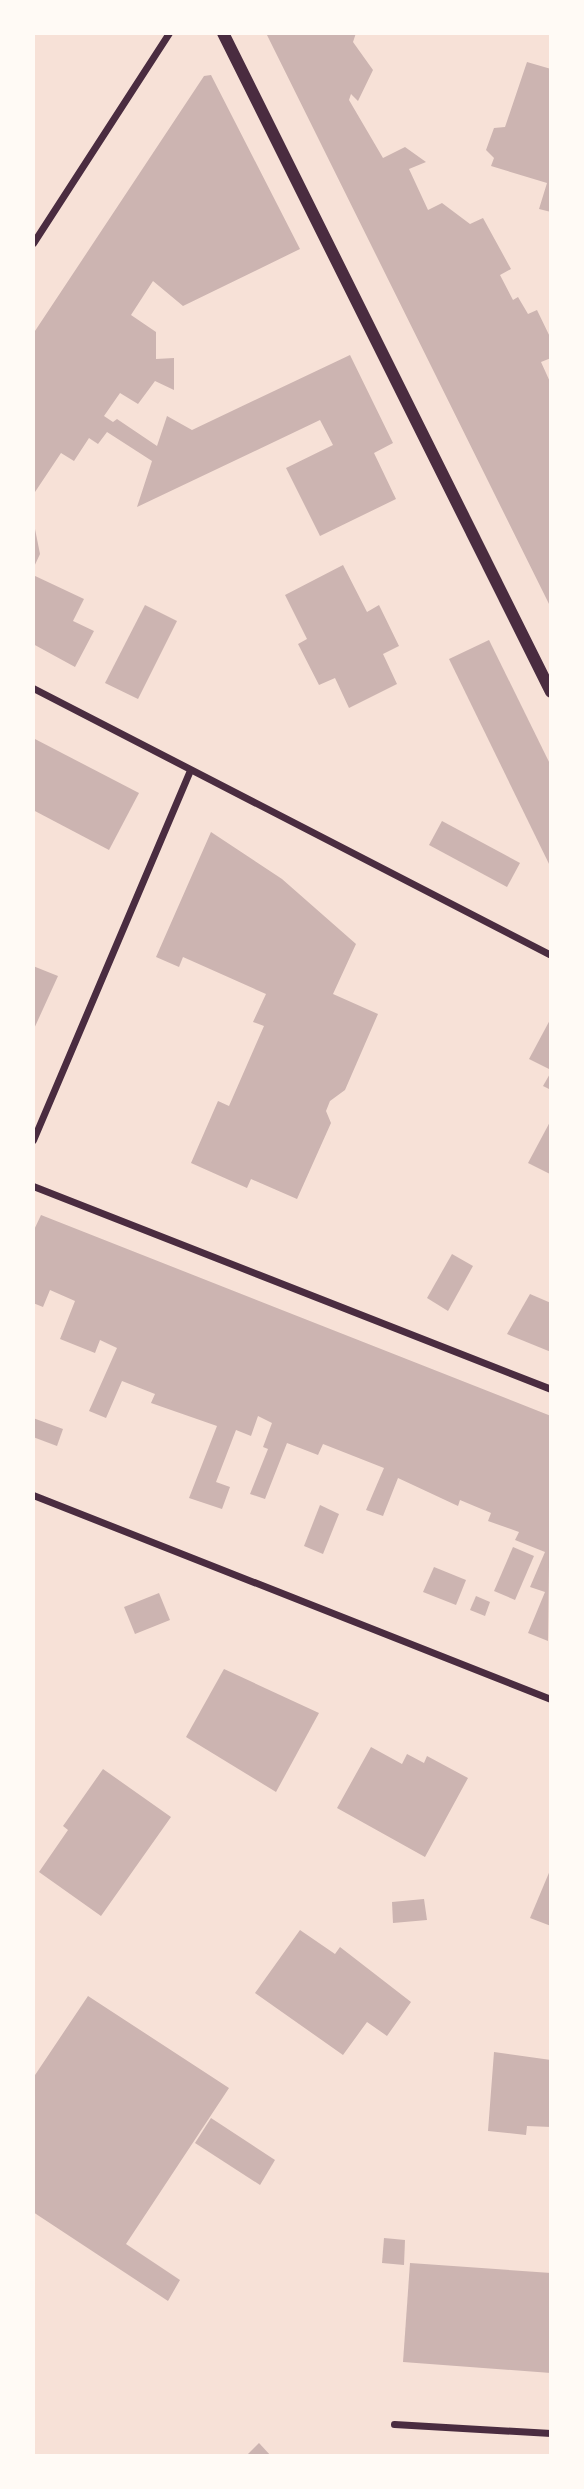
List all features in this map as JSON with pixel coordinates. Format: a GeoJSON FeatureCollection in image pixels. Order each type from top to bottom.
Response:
{"type":"FeatureCollection","features":[{"type":"Feature","properties":{"kind":"street"},"geometry":{"type":"LineString","coordinates":[[33,243],[169,33]]}},
{"type":"Feature","properties":{"kind":"street"},"geometry":{"type":"LineString","coordinates":[[223,33],[551,692]]}},
{"type":"Feature","properties":{"kind":"street"},"geometry":{"type":"LineString","coordinates":[[33,688],[551,956]]}},
{"type":"Feature","properties":{"kind":"street"},"geometry":{"type":"LineString","coordinates":[[33,1140],[190,771]]}},
{"type":"Feature","properties":{"kind":"street"},"geometry":{"type":"LineString","coordinates":[[33,1186],[551,1389]]}},
{"type":"Feature","properties":{"kind":"street"},"geometry":{"type":"LineString","coordinates":[[33,1495],[551,1699]]}},
{"type":"Feature","properties":{"kind":"street"},"geometry":{"type":"LineString","coordinates":[[394,2424],[551,2433]]}},
{"type":"Feature","properties":{"kind":"building"},"geometry":{"type":"Polygon","coordinates":[[[266,33],[356,33],[353,42],[373,70],[358,101],[351,94],[349,100],[383,158],[405,147],[426,162],[409,169],[428,210],[442,203],[470,224],[483,218],[511,269],[500,275],[513,300],[518,297],[528,314],[537,310],[551,339],[551,358],[541,362],[551,384],[551,608],[266,33]]]}},
{"type":"Feature","properties":{"kind":"building"},"geometry":{"type":"Polygon","coordinates":[[[527,62],[551,69],[551,212],[539,209],[547,183],[491,166],[494,158],[486,150],[494,128],[505,127],[527,62]]]}},
{"type":"Feature","properties":{"kind":"building"},"geometry":{"type":"Polygon","coordinates":[[[211,75],[300,249],[183,306],[153,281],[131,315],[156,332],[156,359],[174,358],[174,390],[155,381],[138,404],[120,393],[104,416],[113,422],[117,419],[157,446],[167,416],[192,430],[350,355],[393,443],[374,453],[396,499],[320,536],[286,468],[333,445],[320,420],[137,507],[152,461],[107,432],[98,444],[89,438],[74,461],[61,453],[33,495],[33,334],[204,76],[211,75]]]}},
{"type":"Feature","properties":{"kind":"building"},"geometry":{"type":"Polygon","coordinates":[[[33,519],[40,554],[33,569],[33,519]]]}},
{"type":"Feature","properties":{"kind":"building"},"geometry":{"type":"Polygon","coordinates":[[[343,565],[367,612],[379,605],[399,646],[383,654],[397,684],[349,708],[335,678],[319,685],[298,644],[307,639],[285,595],[343,565]]]}},
{"type":"Feature","properties":{"kind":"building"},"geometry":{"type":"Polygon","coordinates":[[[33,575],[84,599],[73,621],[94,631],[75,667],[33,644],[33,575]]]}},
{"type":"Feature","properties":{"kind":"building"},"geometry":{"type":"Polygon","coordinates":[[[145,605],[177,621],[138,699],[105,683],[145,605]]]}},
{"type":"Feature","properties":{"kind":"building"},"geometry":{"type":"Polygon","coordinates":[[[489,640],[551,766],[551,868],[449,659],[489,640]]]}},
{"type":"Feature","properties":{"kind":"building"},"geometry":{"type":"Polygon","coordinates":[[[33,738],[139,793],[109,850],[33,810],[33,738]]]}},
{"type":"Feature","properties":{"kind":"building"},"geometry":{"type":"Polygon","coordinates":[[[442,821],[520,863],[507,887],[429,845],[442,821]]]}},
{"type":"Feature","properties":{"kind":"building"},"geometry":{"type":"Polygon","coordinates":[[[211,832],[282,879],[356,944],[333,994],[378,1014],[345,1090],[330,1101],[326,1111],[331,1123],[297,1199],[251,1179],[247,1188],[191,1163],[218,1101],[229,1106],[264,1026],[253,1022],[266,994],[183,957],[179,967],[156,957],[211,832]]]}},
{"type":"Feature","properties":{"kind":"building"},"geometry":{"type":"Polygon","coordinates":[[[33,966],[58,976],[33,1031],[33,966]]]}},
{"type":"Feature","properties":{"kind":"building"},"geometry":{"type":"Polygon","coordinates":[[[551,1018],[551,1070],[529,1059],[551,1018]]]}},
{"type":"Feature","properties":{"kind":"building"},"geometry":{"type":"Polygon","coordinates":[[[551,1072],[551,1090],[543,1086],[551,1072]]]}},
{"type":"Feature","properties":{"kind":"building"},"geometry":{"type":"Polygon","coordinates":[[[551,1120],[551,1173],[550,1174],[528,1163],[551,1120]]]}},
{"type":"Feature","properties":{"kind":"building"},"geometry":{"type":"Polygon","coordinates":[[[41,1215],[551,1416],[548,1641],[528,1633],[545,1592],[530,1587],[545,1552],[515,1540],[519,1532],[488,1521],[491,1513],[460,1500],[458,1506],[398,1478],[383,1516],[366,1510],[384,1468],[323,1444],[318,1455],[287,1443],[265,1499],[250,1494],[268,1449],[263,1447],[272,1423],[258,1416],[251,1436],[236,1430],[216,1482],[230,1487],[222,1509],[189,1498],[217,1426],[151,1403],[155,1394],[122,1381],[106,1418],[89,1411],[117,1348],[100,1340],[95,1353],[60,1339],[75,1301],[50,1290],[43,1307],[33,1303],[33,1232],[41,1215]]]}},
{"type":"Feature","properties":{"kind":"building"},"geometry":{"type":"Polygon","coordinates":[[[452,1254],[473,1266],[448,1311],[427,1298],[452,1254]]]}},
{"type":"Feature","properties":{"kind":"building"},"geometry":{"type":"Polygon","coordinates":[[[530,1294],[551,1303],[551,1352],[507,1334],[530,1294]]]}},
{"type":"Feature","properties":{"kind":"building"},"geometry":{"type":"Polygon","coordinates":[[[33,1418],[63,1429],[57,1446],[33,1437],[33,1418]]]}},
{"type":"Feature","properties":{"kind":"building"},"geometry":{"type":"Polygon","coordinates":[[[320,1505],[339,1514],[323,1554],[304,1546],[320,1505]]]}},
{"type":"Feature","properties":{"kind":"building"},"geometry":{"type":"Polygon","coordinates":[[[513,1547],[534,1556],[515,1600],[494,1591],[513,1547]]]}},
{"type":"Feature","properties":{"kind":"building"},"geometry":{"type":"Polygon","coordinates":[[[434,1567],[466,1580],[456,1605],[423,1592],[434,1567]]]}},
{"type":"Feature","properties":{"kind":"building"},"geometry":{"type":"Polygon","coordinates":[[[159,1593],[170,1620],[135,1634],[124,1607],[159,1593]]]}},
{"type":"Feature","properties":{"kind":"building"},"geometry":{"type":"Polygon","coordinates":[[[476,1596],[490,1602],[485,1616],[470,1610],[476,1596]]]}},
{"type":"Feature","properties":{"kind":"building"},"geometry":{"type":"Polygon","coordinates":[[[224,1669],[319,1713],[276,1792],[186,1737],[224,1669]]]}},
{"type":"Feature","properties":{"kind":"building"},"geometry":{"type":"Polygon","coordinates":[[[371,1747],[402,1764],[407,1754],[424,1763],[427,1756],[468,1778],[425,1857],[337,1808],[371,1747]]]}},
{"type":"Feature","properties":{"kind":"building"},"geometry":{"type":"Polygon","coordinates":[[[103,1769],[171,1817],[101,1916],[39,1872],[68,1830],[63,1826],[103,1769]]]}},
{"type":"Feature","properties":{"kind":"building"},"geometry":{"type":"Polygon","coordinates":[[[551,1868],[551,1926],[530,1918],[551,1868]]]}},
{"type":"Feature","properties":{"kind":"building"},"geometry":{"type":"Polygon","coordinates":[[[424,1899],[427,1920],[393,1923],[392,1902],[424,1899]]]}},
{"type":"Feature","properties":{"kind":"building"},"geometry":{"type":"Polygon","coordinates":[[[300,1930],[335,1954],[340,1947],[411,2002],[387,2036],[367,2022],[343,2055],[255,1993],[300,1930]]]}},
{"type":"Feature","properties":{"kind":"building"},"geometry":{"type":"Polygon","coordinates":[[[88,1996],[229,2088],[126,2244],[180,2280],[168,2301],[33,2212],[33,2078],[88,1996]]]}},
{"type":"Feature","properties":{"kind":"building"},"geometry":{"type":"Polygon","coordinates":[[[494,2052],[551,2060],[551,2127],[527,2126],[526,2135],[488,2131],[494,2052]]]}},
{"type":"Feature","properties":{"kind":"building"},"geometry":{"type":"Polygon","coordinates":[[[211,2118],[275,2160],[260,2185],[195,2143],[211,2118]]]}},
{"type":"Feature","properties":{"kind":"building"},"geometry":{"type":"Polygon","coordinates":[[[384,2238],[405,2240],[404,2265],[382,2263],[384,2238]]]}},
{"type":"Feature","properties":{"kind":"building"},"geometry":{"type":"Polygon","coordinates":[[[410,2263],[551,2273],[551,2373],[403,2362],[410,2263]]]}},
{"type":"Feature","properties":{"kind":"building"},"geometry":{"type":"Polygon","coordinates":[[[259,2443],[271,2456],[246,2456],[259,2443]]]}}]}
